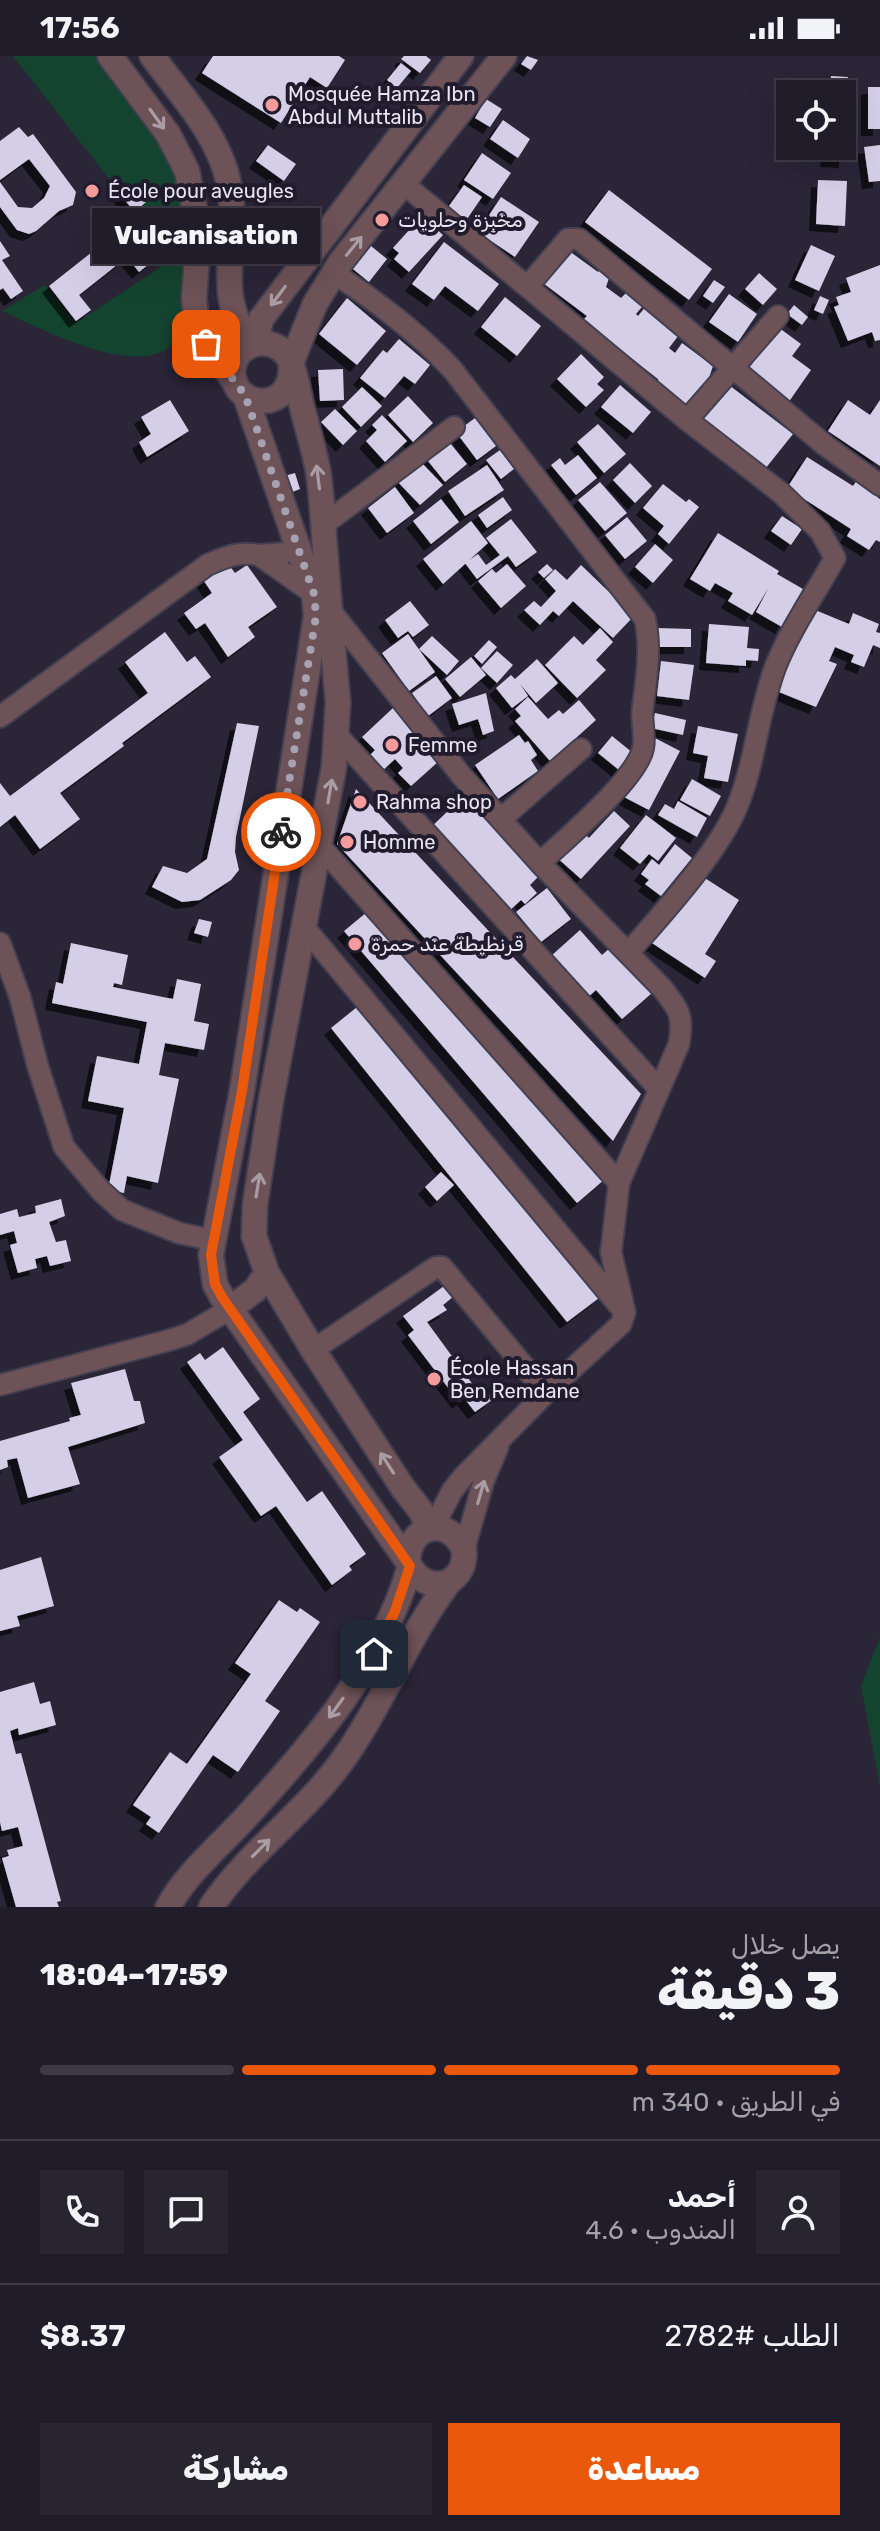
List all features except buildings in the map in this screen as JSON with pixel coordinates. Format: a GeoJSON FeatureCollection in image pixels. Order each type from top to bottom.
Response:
{"type":"FeatureCollection","features":[{"type":"Feature","properties":{"kind":"street"},"geometry":{"type":"LineString","coordinates":[[110,56],[168,134],[187,171],[199,231],[194,298],[197,326],[206,344],[240,389],[260,401],[276,398],[288,386],[292,377],[291,364],[315,304],[334,273],[504,56]]}},
{"type":"Feature","properties":{"kind":"street"},"geometry":{"type":"LineString","coordinates":[[152,56],[221,155],[232,200],[229,297],[239,329],[254,344]]}},
{"type":"Feature","properties":{"kind":"street"},"geometry":{"type":"LineString","coordinates":[[254,344],[261,319],[461,56]]}},
{"type":"Feature","properties":{"kind":"street"},"geometry":{"type":"LineString","coordinates":[[404,184],[687,420],[799,509],[820,531],[835,558],[794,628],[776,666],[737,808],[719,839],[676,897],[628,953]]}},
{"type":"Feature","properties":{"kind":"street"},"geometry":{"type":"LineString","coordinates":[[528,286],[568,239],[579,239],[826,446],[880,485]]}},
{"type":"Feature","properties":{"kind":"street"},"geometry":{"type":"LineString","coordinates":[[334,273],[390,310],[424,339],[452,369],[645,619],[649,635],[649,666],[641,717],[643,749],[630,775],[540,863]]}},
{"type":"Feature","properties":{"kind":"street"},"geometry":{"type":"LineString","coordinates":[[687,420],[778,316]]}},
{"type":"Feature","properties":{"kind":"street"},"geometry":{"type":"LineString","coordinates":[[431,1528],[313,1350],[267,1273],[254,1236],[255,1205],[271,1100],[338,736],[338,702],[322,602],[323,525],[318,471],[291,364],[280,348],[265,342],[241,352],[234,364],[240,389],[322,602],[316,616],[242,1091],[211,1255],[215,1284],[420,1579],[429,1584],[450,1581]]}},
{"type":"Feature","properties":{"kind":"street"},"geometry":{"type":"LineString","coordinates":[[323,525],[454,427]]}},
{"type":"Feature","properties":{"kind":"street"},"geometry":{"type":"LineString","coordinates":[[0,717],[207,565],[229,555],[284,553],[299,548]]}},
{"type":"Feature","properties":{"kind":"street"},"geometry":{"type":"LineString","coordinates":[[259,555],[322,602],[461,775],[679,1009],[682,1024],[679,1044],[619,1183],[611,1252],[625,1312],[621,1324],[546,1393],[457,1484],[431,1528]]}},
{"type":"Feature","properties":{"kind":"street"},"geometry":{"type":"LineString","coordinates":[[338,736],[659,1089]]}},
{"type":"Feature","properties":{"kind":"street"},"geometry":{"type":"LineString","coordinates":[[501,819],[581,749]]}},
{"type":"Feature","properties":{"kind":"street"},"geometry":{"type":"LineString","coordinates":[[320,846],[619,1183]]}},
{"type":"Feature","properties":{"kind":"street"},"geometry":{"type":"LineString","coordinates":[[304,927],[625,1312]]}},
{"type":"Feature","properties":{"kind":"street"},"geometry":{"type":"LineString","coordinates":[[0,943],[20,997],[38,1067],[64,1147],[101,1191],[122,1210],[147,1223],[179,1233],[202,1238],[234,1234],[254,1236]]}},
{"type":"Feature","properties":{"kind":"street"},"geometry":{"type":"LineString","coordinates":[[313,1350],[436,1267],[442,1267],[546,1393]]}},
{"type":"Feature","properties":{"kind":"street"},"geometry":{"type":"LineString","coordinates":[[0,1385],[179,1337],[230,1309],[255,1290],[267,1273]]}},
{"type":"Feature","properties":{"kind":"street"},"geometry":{"type":"LineString","coordinates":[[211,1907],[238,1872],[318,1790],[360,1735],[416,1630],[462,1568],[464,1550],[484,1480],[504,1435]]}},
{"type":"Feature","properties":{"kind":"street"},"geometry":{"type":"LineString","coordinates":[[168,1907],[187,1878],[294,1761],[361,1675],[390,1622],[409,1564],[408,1551],[412,1541],[431,1528],[444,1528],[453,1533],[464,1550]]}},
{"type":"Feature","properties":{"kind":"green space"},"geometry":{"type":"Polygon","coordinates":[[[13,56],[105,56],[177,170],[188,207],[187,295],[180,332],[167,349],[147,356],[123,356],[96,350],[2,311],[45,285],[76,323],[162,266],[141,233],[154,221],[136,194],[124,198],[13,56]]]}},
{"type":"Feature","properties":{"kind":"green space"},"geometry":{"type":"Polygon","coordinates":[[[880,1637],[880,1787],[861,1686],[880,1637]]]}},
{"type":"Feature","properties":{"kind":"way so far"},"geometry":{"type":"LineString","coordinates":[[206,344],[245,395],[314,594],[316,616],[281,832]]}},
{"type":"Feature","properties":{"kind":"place","name":"Mosquée Hamza Ibn Abdul Muttalib"},"geometry":{"type":"Point","coordinates":[272,105]}},
{"type":"Feature","properties":{"kind":"place","name":"École pour aveugles"},"geometry":{"type":"Point","coordinates":[92,191]}},
{"type":"Feature","properties":{"kind":"place","name":"مخبزة وحلويات"},"geometry":{"type":"Point","coordinates":[382,220]}},
{"type":"Feature","properties":{"kind":"place","name":"Vulcanisation"},"geometry":{"type":"Point","coordinates":[206,344]}},
{"type":"Feature","properties":{"kind":"place","name":"Femme"},"geometry":{"type":"Point","coordinates":[392,745]}},
{"type":"Feature","properties":{"kind":"place","name":"Rahma shop"},"geometry":{"type":"Point","coordinates":[360,802]}},
{"type":"Feature","properties":{"kind":"place","name":"Homme"},"geometry":{"type":"Point","coordinates":[347,842]}},
{"type":"Feature","properties":{"kind":"place","name":"قرنطيطة عند حمرة"},"geometry":{"type":"Point","coordinates":[355,944]}},
{"type":"Feature","properties":{"kind":"place","name":"École Hassan Ben Remdane"},"geometry":{"type":"Point","coordinates":[434,1379]}},
{"type":"Feature","properties":{"kind":"route"},"geometry":{"type":"LineString","coordinates":[[281,832],[242,1091],[211,1255],[212,1268],[222,1297],[410,1566],[395,1611],[374,1654]]}}]}
